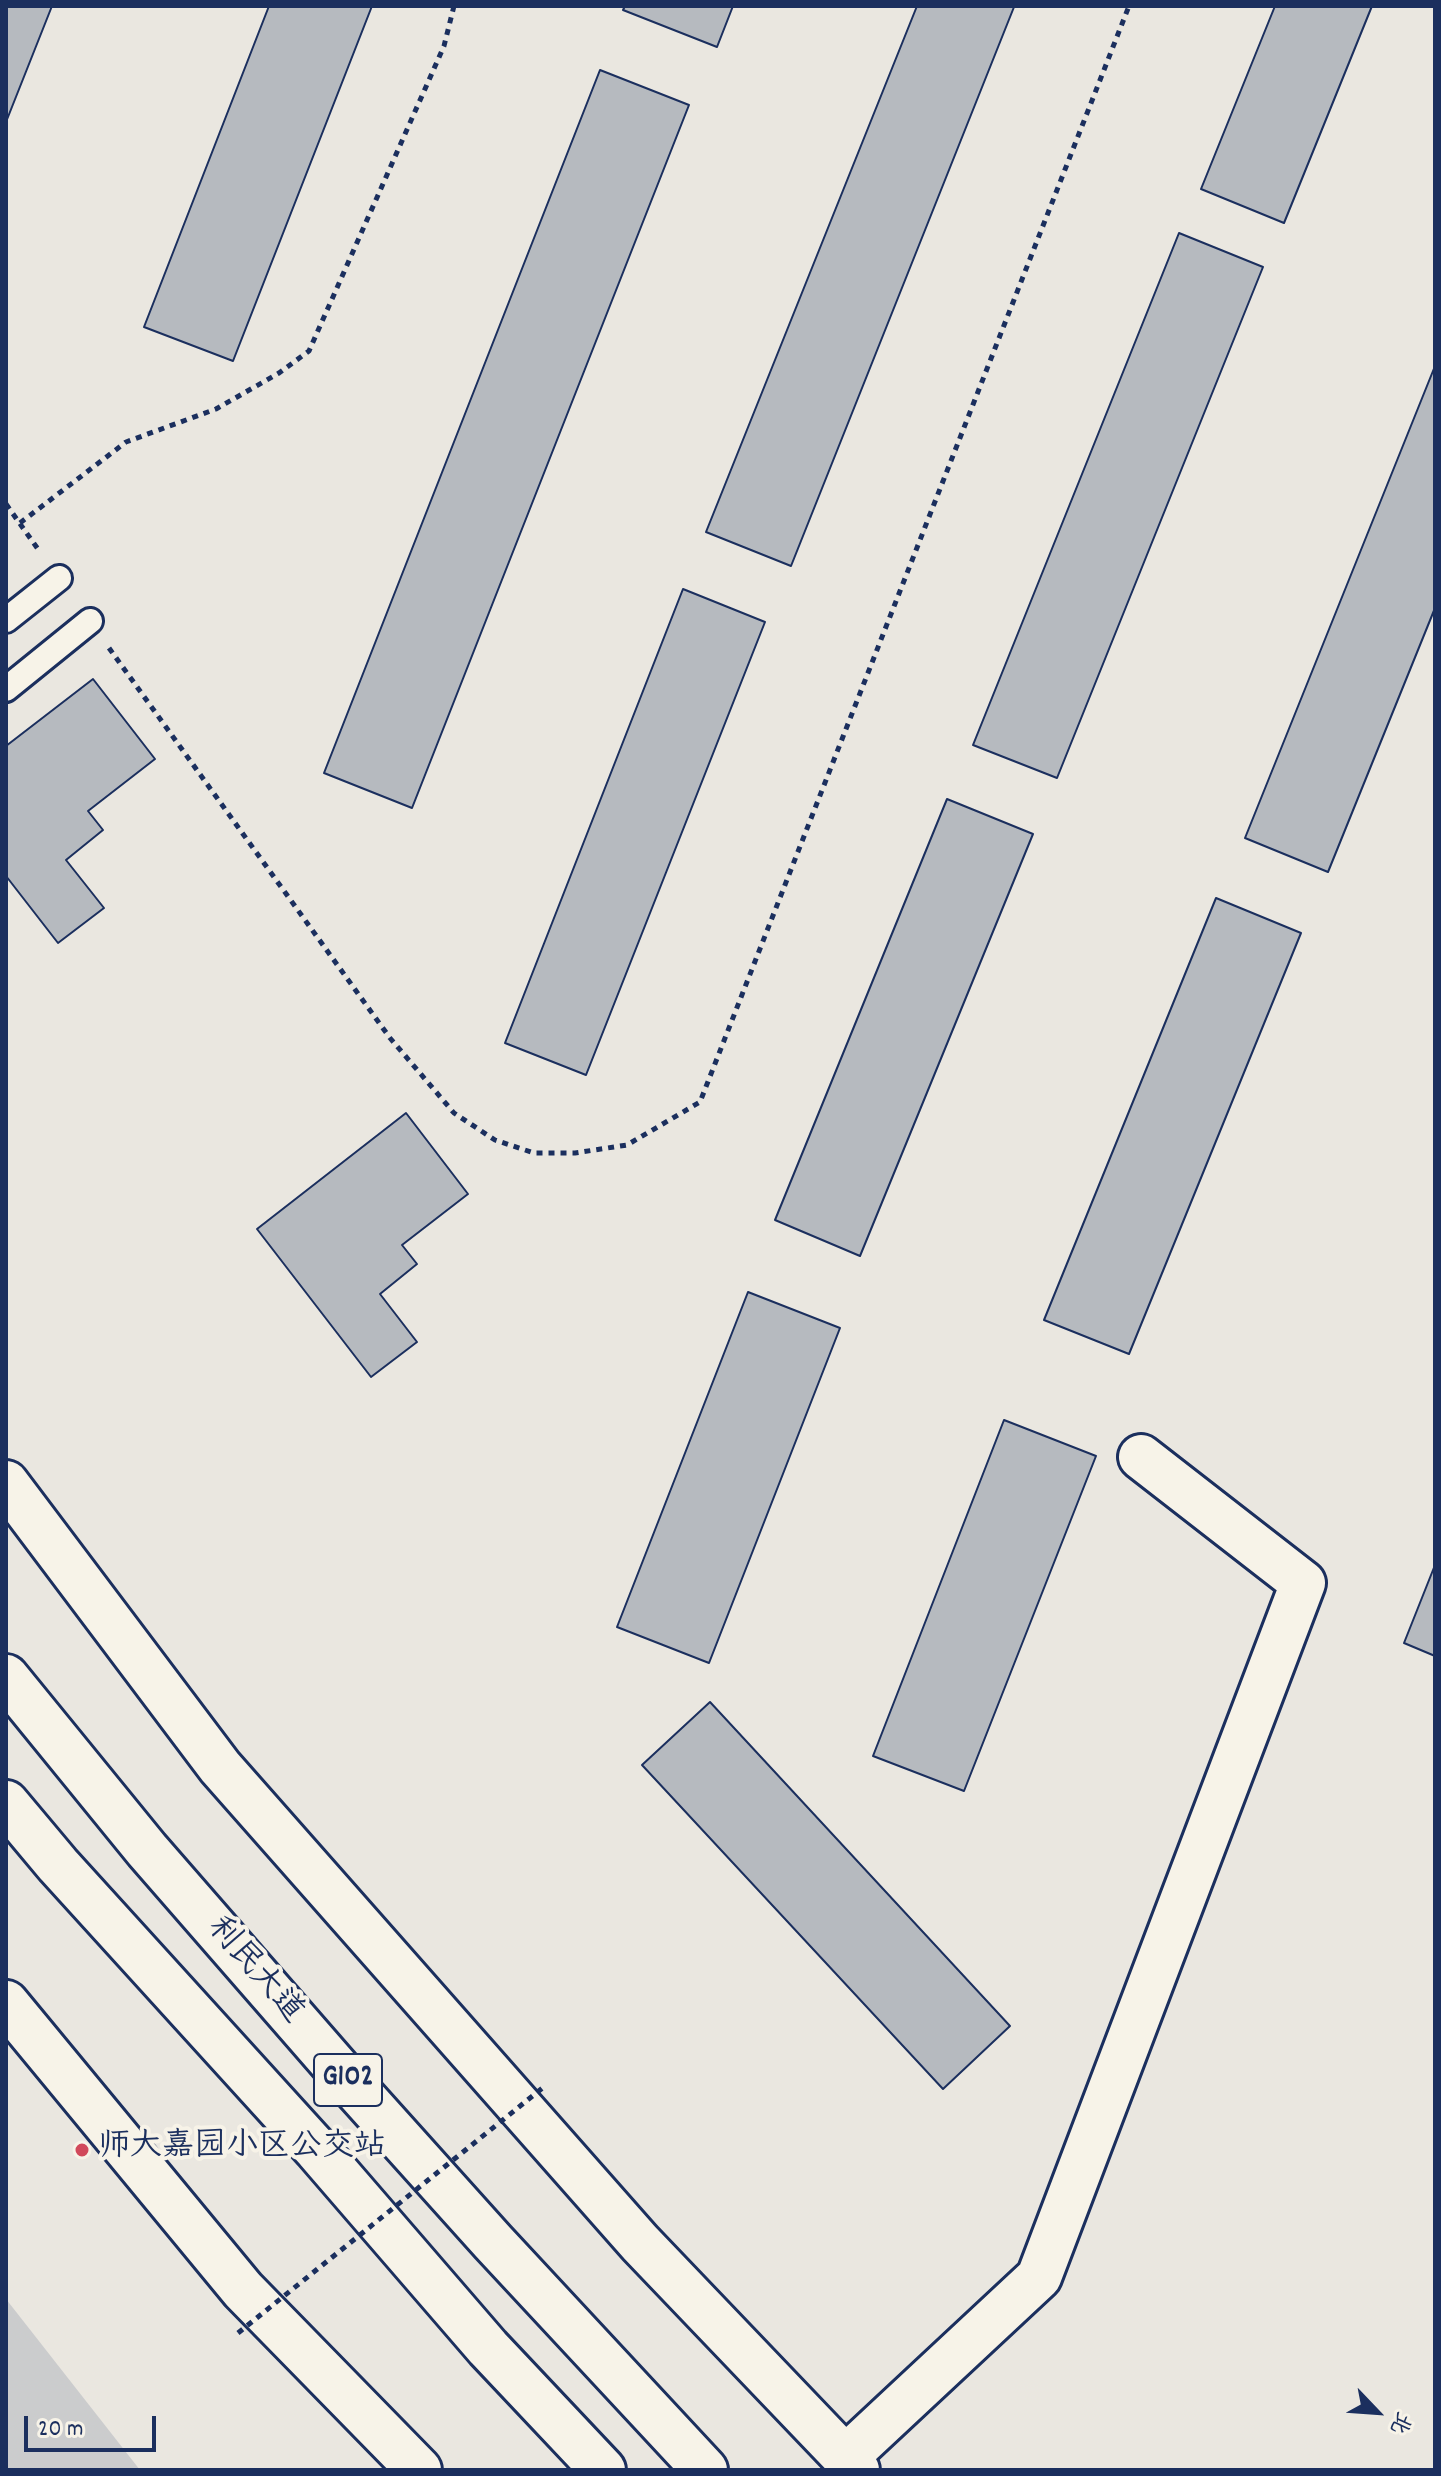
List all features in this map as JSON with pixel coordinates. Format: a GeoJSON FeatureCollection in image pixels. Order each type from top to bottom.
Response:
{"type":"FeatureCollection","features":[{"type":"Feature","properties":{"kind":"main road"},"geometry":{"type":"LineString","coordinates":[[6,1483],[220,1767],[640,2243],[851,2464],[1039,2277],[1303,1583],[1141,1457]]}},
{"type":"Feature","properties":{"kind":"main road","name":"利民大道"},"geometry":{"type":"LineString","coordinates":[[6,1677],[147,1850],[343,2075],[705,2470]]}},
{"type":"Feature","properties":{"kind":"main road","name":"G102"},"geometry":{"type":"LineString","coordinates":[[6,1803],[58,1865],[317,2150],[488,2348],[603,2470]]}},
{"type":"Feature","properties":{"kind":"main road"},"geometry":{"type":"LineString","coordinates":[[6,2003],[243,2290],[419,2470]]}},
{"type":"Feature","properties":{"kind":"lane"},"geometry":{"type":"LineString","coordinates":[[6,620],[59,578]]}},
{"type":"Feature","properties":{"kind":"lane"},"geometry":{"type":"LineString","coordinates":[[6,689],[90,621]]}},
{"type":"Feature","properties":{"kind":"path"},"geometry":{"type":"LineString","coordinates":[[20,523],[126,442],[216,409],[279,373],[309,351],[444,46],[454,6]]}},
{"type":"Feature","properties":{"kind":"path"},"geometry":{"type":"LineString","coordinates":[[90,621],[390,1038],[454,1113],[495,1140],[534,1153],[575,1153],[627,1145],[700,1102],[1129,6]]}},
{"type":"Feature","properties":{"kind":"path"},"geometry":{"type":"LineString","coordinates":[[6,504],[59,578]]}},
{"type":"Feature","properties":{"kind":"path"},"geometry":{"type":"LineString","coordinates":[[238,2333],[545,2086]]}},
{"type":"Feature","properties":{"kind":"shaded area"},"geometry":{"type":"Polygon","coordinates":[[[6,2299],[140,2470],[6,2470],[6,2299]]]}},
{"type":"Feature","properties":{"kind":"building"},"geometry":{"type":"Polygon","coordinates":[[[6,6],[52,6],[6,122],[6,6]]]}},
{"type":"Feature","properties":{"kind":"building"},"geometry":{"type":"Polygon","coordinates":[[[269,6],[372,6],[233,361],[144,327],[269,6]]]}},
{"type":"Feature","properties":{"kind":"building"},"geometry":{"type":"Polygon","coordinates":[[[625,6],[733,6],[717,47],[623,10],[625,6]]]}},
{"type":"Feature","properties":{"kind":"building"},"geometry":{"type":"Polygon","coordinates":[[[917,6],[1014,7],[791,566],[706,532],[917,6]]]}},
{"type":"Feature","properties":{"kind":"building"},"geometry":{"type":"Polygon","coordinates":[[[1275,6],[1372,6],[1284,223],[1201,189],[1275,6]]]}},
{"type":"Feature","properties":{"kind":"building"},"geometry":{"type":"Polygon","coordinates":[[[600,70],[689,105],[412,808],[324,773],[600,70]]]}},
{"type":"Feature","properties":{"kind":"building"},"geometry":{"type":"Polygon","coordinates":[[[1179,233],[1263,267],[1057,778],[973,745],[1179,233]]]}},
{"type":"Feature","properties":{"kind":"building"},"geometry":{"type":"Polygon","coordinates":[[[1435,366],[1435,608],[1328,872],[1245,838],[1435,366]]]}},
{"type":"Feature","properties":{"kind":"building"},"geometry":{"type":"Polygon","coordinates":[[[683,589],[765,622],[586,1075],[505,1043],[683,589]]]}},
{"type":"Feature","properties":{"kind":"building"},"geometry":{"type":"Polygon","coordinates":[[[93,679],[155,759],[88,811],[103,830],[66,860],[104,908],[58,943],[6,876],[6,746],[93,679]]]}},
{"type":"Feature","properties":{"kind":"building"},"geometry":{"type":"Polygon","coordinates":[[[947,799],[1033,834],[860,1256],[775,1220],[947,799]]]}},
{"type":"Feature","properties":{"kind":"building"},"geometry":{"type":"Polygon","coordinates":[[[1216,898],[1301,933],[1129,1354],[1044,1320],[1216,898]]]}},
{"type":"Feature","properties":{"kind":"building"},"geometry":{"type":"Polygon","coordinates":[[[406,1113],[468,1194],[402,1245],[417,1264],[380,1294],[417,1342],[371,1377],[257,1229],[406,1113]]]}},
{"type":"Feature","properties":{"kind":"building"},"geometry":{"type":"Polygon","coordinates":[[[748,1292],[840,1328],[709,1663],[617,1627],[748,1292]]]}},
{"type":"Feature","properties":{"kind":"building"},"geometry":{"type":"Polygon","coordinates":[[[1004,1420],[1096,1456],[964,1791],[873,1756],[1004,1420]]]}},
{"type":"Feature","properties":{"kind":"building"},"geometry":{"type":"Polygon","coordinates":[[[1435,1565],[1435,1656],[1404,1643],[1435,1565]]]}},
{"type":"Feature","properties":{"kind":"building"},"geometry":{"type":"Polygon","coordinates":[[[710,1702],[1010,2026],[943,2089],[642,1765],[710,1702]]]}},
{"type":"Feature","properties":{"kind":"place","name":"师大嘉园小区公交站"},"geometry":{"type":"Point","coordinates":[82,2150]}}]}
